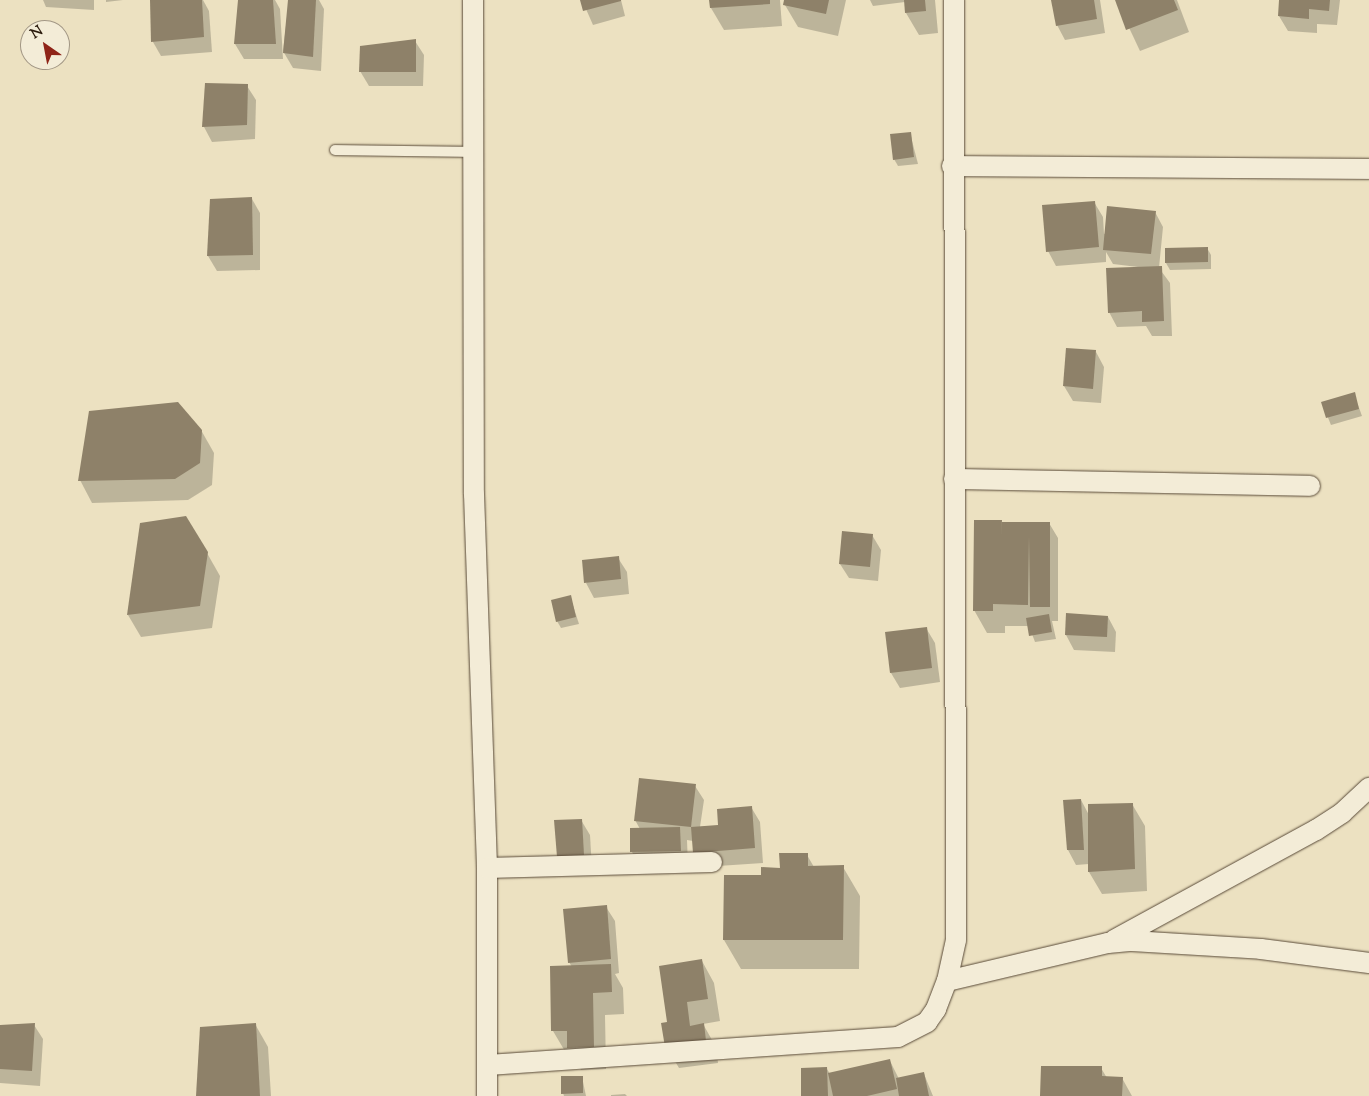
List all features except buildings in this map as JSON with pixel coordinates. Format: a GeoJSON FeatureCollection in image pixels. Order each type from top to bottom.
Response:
{"type":"FeatureCollection","features":[{"type":"Feature","properties":{"kind":"street"},"geometry":{"type":"LineString","coordinates":[[473,0],[474,494],[487,868],[487,1096]]}},
{"type":"Feature","properties":{"kind":"street"},"geometry":{"type":"LineString","coordinates":[[488,1065],[898,1037],[926,1022],[936,1009],[947,981],[956,940],[952,166],[954,0]]}},
{"type":"Feature","properties":{"kind":"street"},"geometry":{"type":"LineString","coordinates":[[952,166],[1369,168]]}},
{"type":"Feature","properties":{"kind":"street"},"geometry":{"type":"LineString","coordinates":[[954,479],[1310,486]]}},
{"type":"Feature","properties":{"kind":"street"},"geometry":{"type":"LineString","coordinates":[[1108,943],[1316,830],[1342,813],[1369,788]]}},
{"type":"Feature","properties":{"kind":"street"},"geometry":{"type":"LineString","coordinates":[[487,868],[712,862]]}},
{"type":"Feature","properties":{"kind":"street"},"geometry":{"type":"LineString","coordinates":[[947,981],[1108,943],[1193,943],[1369,963]]}},
{"type":"Feature","properties":{"kind":"lane"},"geometry":{"type":"LineString","coordinates":[[335,150],[474,152]]}}]}
